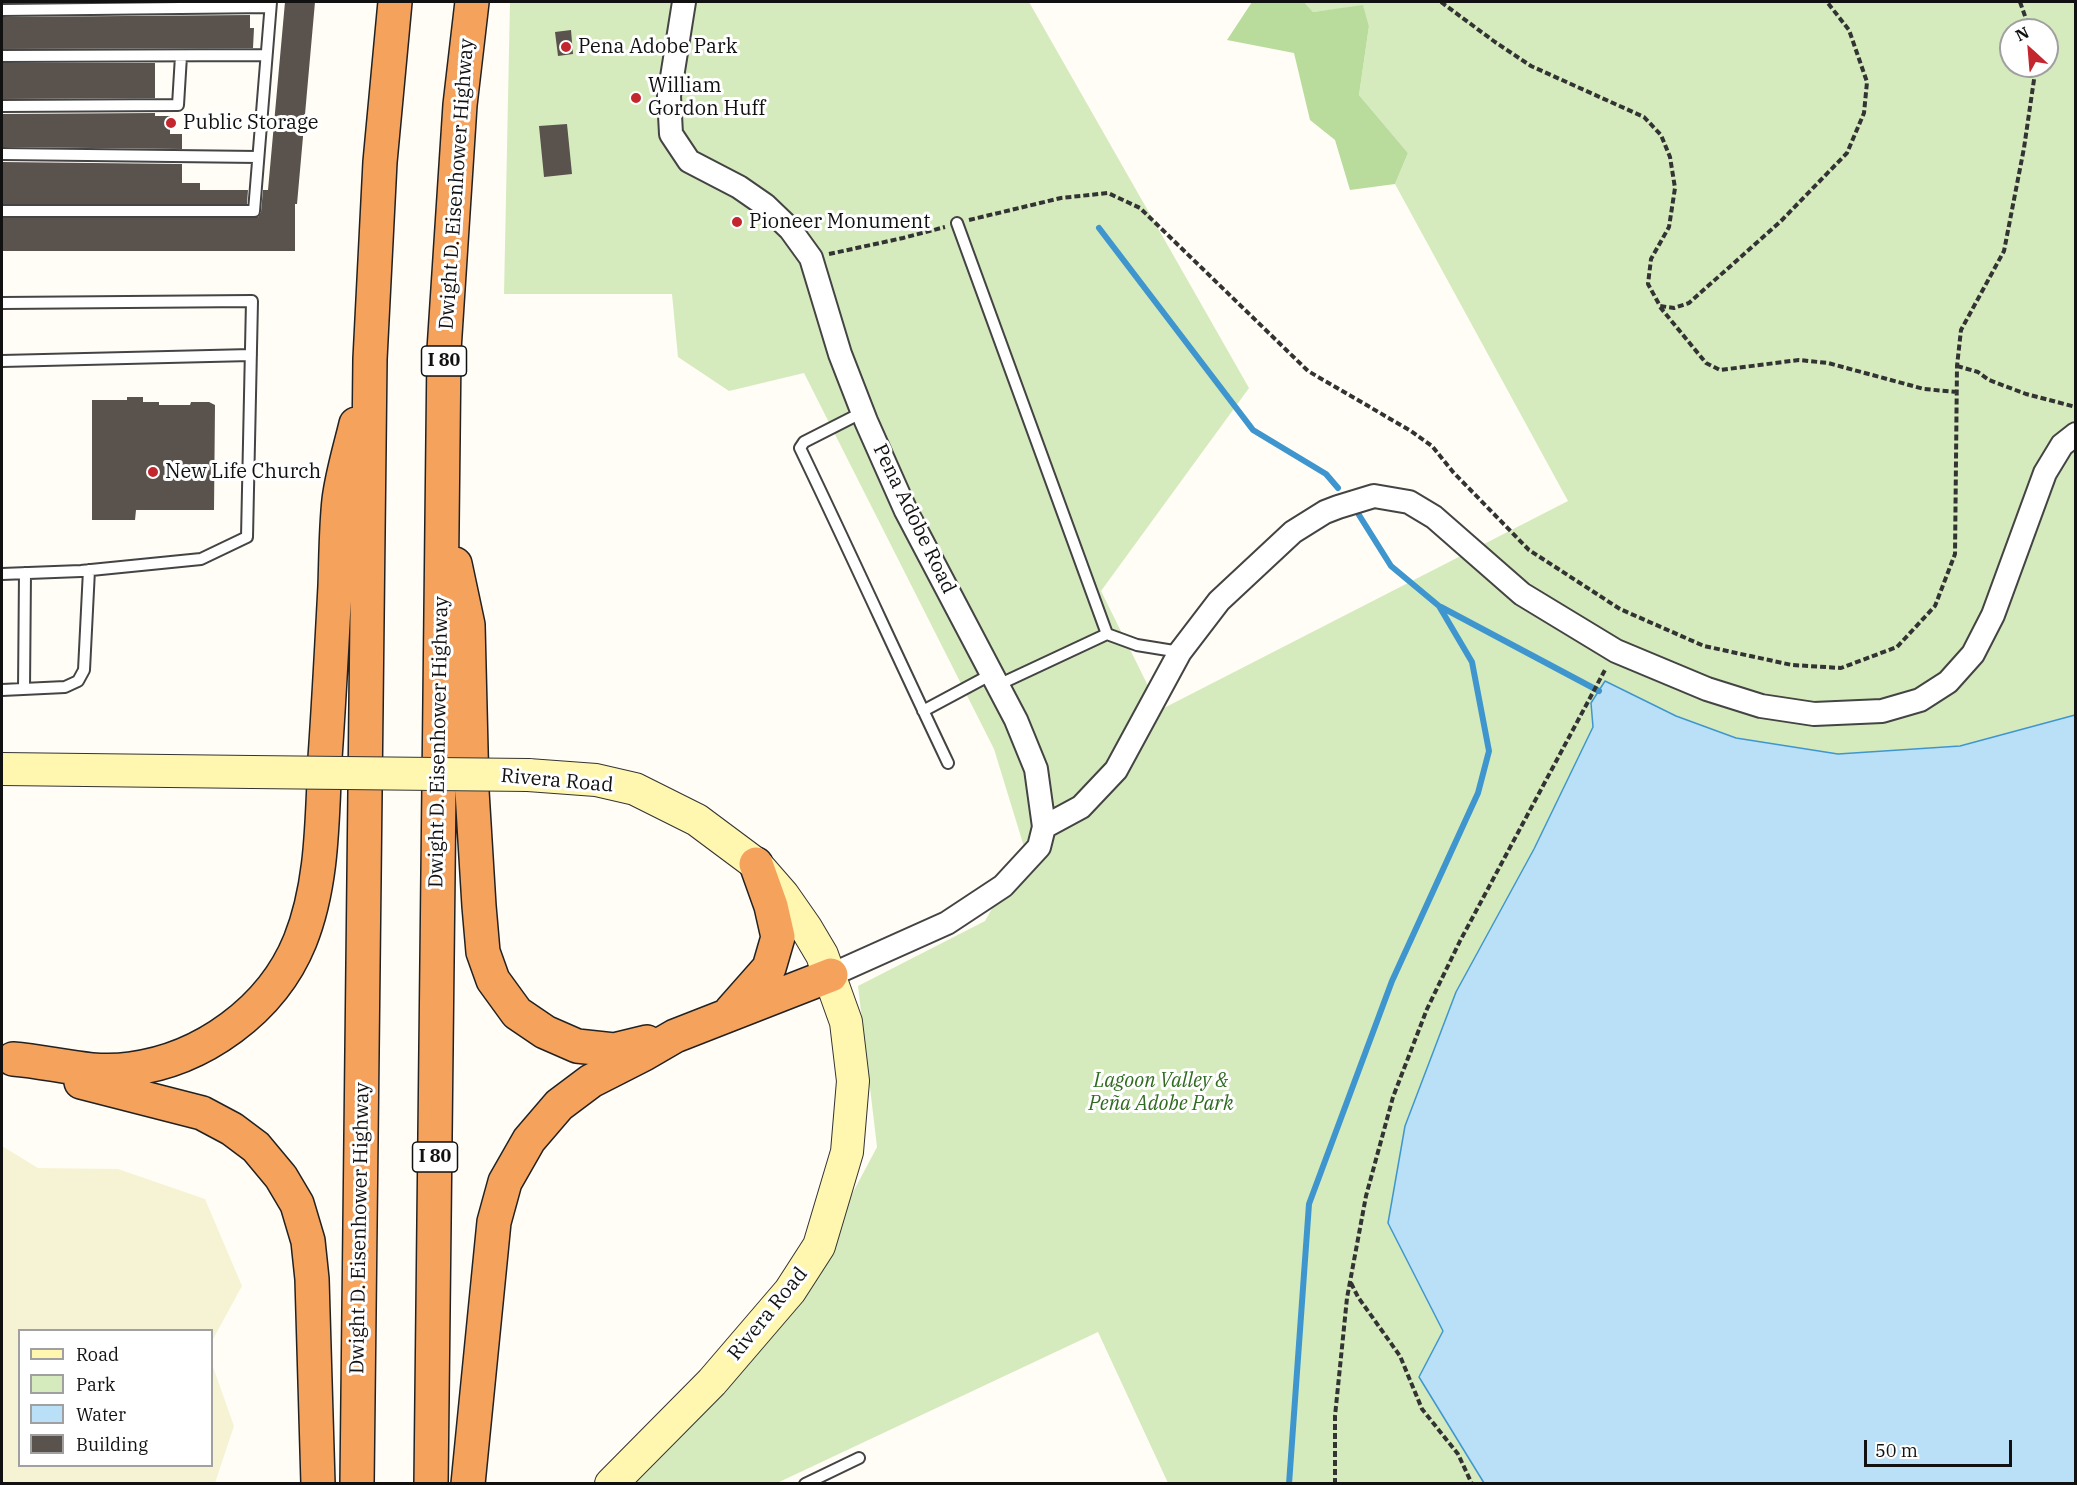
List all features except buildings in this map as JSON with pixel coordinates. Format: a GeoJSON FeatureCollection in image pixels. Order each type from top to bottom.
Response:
{"type":"FeatureCollection","features":[{"type":"Feature","properties":{"kind":"highway","name":"Dwight D. Eisenhower Highway"},"geometry":{"type":"LineString","coordinates":[[357,1484],[370,358],[380,162],[395,2]]}},
{"type":"Feature","properties":{"kind":"highway","name":"Dwight D. Eisenhower Highway"},"geometry":{"type":"LineString","coordinates":[[431,1484],[444,350],[460,105],[471,2]]}},
{"type":"Feature","properties":{"kind":"highway"},"geometry":{"type":"LineString","coordinates":[[7,1056],[98,1071],[130,1069],[161,1063],[189,1053],[240,1022],[263,999],[285,970],[299,944],[309,917],[322,825],[339,498],[370,358]]}},
{"type":"Feature","properties":{"kind":"highway"},"geometry":{"type":"LineString","coordinates":[[442,502],[468,625],[472,791],[483,952],[493,980],[517,1013],[545,1032],[577,1046],[614,1050],[675,1036],[831,975]]}},
{"type":"Feature","properties":{"kind":"highway"},"geometry":{"type":"LineString","coordinates":[[727,1016],[769,968],[778,937],[771,906],[756,864]]}},
{"type":"Feature","properties":{"kind":"highway"},"geometry":{"type":"LineString","coordinates":[[468,1484],[494,1222],[505,1182],[529,1140],[559,1105],[591,1081],[675,1036]]}},
{"type":"Feature","properties":{"kind":"highway"},"geometry":{"type":"LineString","coordinates":[[7,1056],[34,1071],[202,1113],[232,1129],[256,1147],[281,1177],[297,1204],[308,1240],[312,1279],[318,1484]]}},
{"type":"Feature","properties":{"kind":"street","name":"Pena Adobe Road"},"geometry":{"type":"LineString","coordinates":[[684,2],[669,96],[671,134],[689,161],[739,187],[765,205],[790,229],[811,258],[840,354],[906,511],[1016,720],[1036,770],[1044,827]]}},
{"type":"Feature","properties":{"kind":"street"},"geometry":{"type":"LineString","coordinates":[[831,975],[947,923],[1003,886],[1039,847],[1044,827],[1081,807],[1116,770],[1180,652],[1219,602],[1293,532],[1325,512],[1374,496],[1409,502],[1434,517],[1522,594],[1616,651],[1687,681],[1761,706],[1814,714],[1882,711],[1920,700],[1948,682],[1973,654],[1993,615],[2045,473],[2062,445],[2076,434]]}},
{"type":"Feature","properties":{"kind":"street","name":"Rivera Road"},"geometry":{"type":"LineString","coordinates":[[2,769],[528,776],[596,780],[635,789],[697,820],[756,864],[807,928],[831,975],[846,1022],[853,1081],[847,1152],[819,1246],[790,1291],[712,1382],[611,1484]]}},
{"type":"Feature","properties":{"kind":"lane"},"geometry":{"type":"LineString","coordinates":[[2,10],[270,4],[254,211],[2,211]]}},
{"type":"Feature","properties":{"kind":"lane"},"geometry":{"type":"LineString","coordinates":[[2,56],[266,56]]}},
{"type":"Feature","properties":{"kind":"lane"},"geometry":{"type":"LineString","coordinates":[[2,106],[178,105],[181,56]]}},
{"type":"Feature","properties":{"kind":"lane"},"geometry":{"type":"LineString","coordinates":[[2,154],[258,157]]}},
{"type":"Feature","properties":{"kind":"lane"},"geometry":{"type":"LineString","coordinates":[[957,223],[1107,634]]}},
{"type":"Feature","properties":{"kind":"lane"},"geometry":{"type":"LineString","coordinates":[[2,303],[252,302],[247,537],[201,559],[89,570],[2,574]]}},
{"type":"Feature","properties":{"kind":"lane"},"geometry":{"type":"LineString","coordinates":[[2,361],[251,355]]}},
{"type":"Feature","properties":{"kind":"lane"},"geometry":{"type":"LineString","coordinates":[[863,412],[804,442],[800,447],[948,763]]}},
{"type":"Feature","properties":{"kind":"lane"},"geometry":{"type":"LineString","coordinates":[[2,690],[65,687],[78,681],[84,670],[89,570]]}},
{"type":"Feature","properties":{"kind":"lane"},"geometry":{"type":"LineString","coordinates":[[24,689],[25,573]]}},
{"type":"Feature","properties":{"kind":"lane"},"geometry":{"type":"LineString","coordinates":[[923,711],[1107,634],[1137,645],[1180,652]]}},
{"type":"Feature","properties":{"kind":"lane"},"geometry":{"type":"LineString","coordinates":[[805,1484],[859,1458]]}},
{"type":"Feature","properties":{"kind":"path"},"geometry":{"type":"LineString","coordinates":[[1442,2],[1531,66],[1644,117],[1661,135],[1670,157],[1675,188],[1669,227],[1651,260],[1648,284],[1660,306],[1706,363],[1720,370],[1799,360],[1828,363],[1924,389],[1957,392]]}},
{"type":"Feature","properties":{"kind":"path"},"geometry":{"type":"LineString","coordinates":[[1660,306],[1674,308],[1689,303],[1782,221],[1847,153],[1864,113],[1867,82],[1849,30],[1827,2]]}},
{"type":"Feature","properties":{"kind":"path"},"geometry":{"type":"LineString","coordinates":[[2020,2],[2026,18]]}},
{"type":"Feature","properties":{"kind":"path"},"geometry":{"type":"LineString","coordinates":[[811,258],[903,238],[1003,210],[1061,198],[1108,193],[1140,208],[1308,371],[1411,431],[1432,446],[1453,472],[1529,550],[1620,609],[1704,646],[1792,666],[1841,668],[1897,647],[1935,606],[1955,554],[1957,366],[1961,330],[2004,251],[2024,148],[2034,78]]}},
{"type":"Feature","properties":{"kind":"path"},"geometry":{"type":"LineString","coordinates":[[1957,366],[1978,372],[1989,380],[2026,394],[2076,407]]}},
{"type":"Feature","properties":{"kind":"path"},"geometry":{"type":"LineString","coordinates":[[1335,1484],[1335,1416],[1347,1298],[1366,1196],[1393,1097],[1427,1009],[1460,941],[1601,678]]}},
{"type":"Feature","properties":{"kind":"path"},"geometry":{"type":"LineString","coordinates":[[1350,1282],[1358,1298],[1400,1356],[1422,1409],[1458,1454],[1472,1484]]}},
{"type":"Feature","properties":{"kind":"shaded area"},"geometry":{"type":"Polygon","coordinates":[[[2,1146],[38,1168],[118,1169],[205,1199],[242,1286],[213,1339],[213,1329],[18,1329],[18,1467],[213,1467],[213,1367],[234,1426],[215,1483],[2,1483],[2,1146]]]}},
{"type":"Feature","properties":{"kind":"green space","name":"Lagoon Valley & Peña Adobe Park"},"geometry":{"type":"Polygon","coordinates":[[[510,2],[1029,2],[1249,388],[1101,591],[1160,710],[1568,501],[1395,184],[1408,153],[1359,95],[1369,26],[1363,6],[1313,12],[1304,2],[2075,2],[2075,715],[1960,746],[1838,754],[1736,738],[1676,716],[1605,682],[1591,703],[1593,727],[1534,849],[1456,992],[1405,1126],[1388,1222],[1443,1331],[1419,1377],[1484,1483],[1168,1483],[1098,1332],[777,1483],[611,1483],[790,1311],[877,1147],[858,986],[985,921],[1025,850],[994,749],[804,373],[729,391],[678,357],[672,294],[504,294],[510,2]]]}},
{"type":"Feature","properties":{"kind":"green space"},"geometry":{"type":"Polygon","coordinates":[[[1252,2],[1304,2],[1313,12],[1363,5],[1369,26],[1359,95],[1408,153],[1395,184],[1350,190],[1335,140],[1310,120],[1294,53],[1227,40],[1252,2]]]}},
{"type":"Feature","properties":{"kind":"water"},"geometry":{"type":"Polygon","coordinates":[[[1605,681],[1676,716],[1736,738],[1838,754],[1960,746],[2075,715],[2075,1483],[1484,1483],[1419,1377],[1443,1331],[1388,1223],[1405,1126],[1456,992],[1534,849],[1593,727],[1591,703],[1605,681]]]}},
{"type":"Feature","properties":{"kind":"waterway"},"geometry":{"type":"LineString","coordinates":[[1099,228],[1253,430],[1326,474],[1338,488]]}},
{"type":"Feature","properties":{"kind":"waterway"},"geometry":{"type":"LineString","coordinates":[[1289,1484],[1309,1204],[1392,981],[1478,793],[1489,751],[1472,662],[1439,606],[1391,566],[1359,515]]}},
{"type":"Feature","properties":{"kind":"waterway"},"geometry":{"type":"LineString","coordinates":[[1441,607],[1599,691]]}},
{"type":"Feature","properties":{"kind":"place","name":"Pena Adobe Park"},"geometry":{"type":"Point","coordinates":[566,47]}},
{"type":"Feature","properties":{"kind":"place","name":"William Gordon Huff"},"geometry":{"type":"Point","coordinates":[636,98]}},
{"type":"Feature","properties":{"kind":"place","name":"Public Storage"},"geometry":{"type":"Point","coordinates":[171,123]}},
{"type":"Feature","properties":{"kind":"place","name":"Pioneer Monument"},"geometry":{"type":"Point","coordinates":[737,222]}},
{"type":"Feature","properties":{"kind":"place","name":"New Life Church"},"geometry":{"type":"Point","coordinates":[153,472]}}]}
